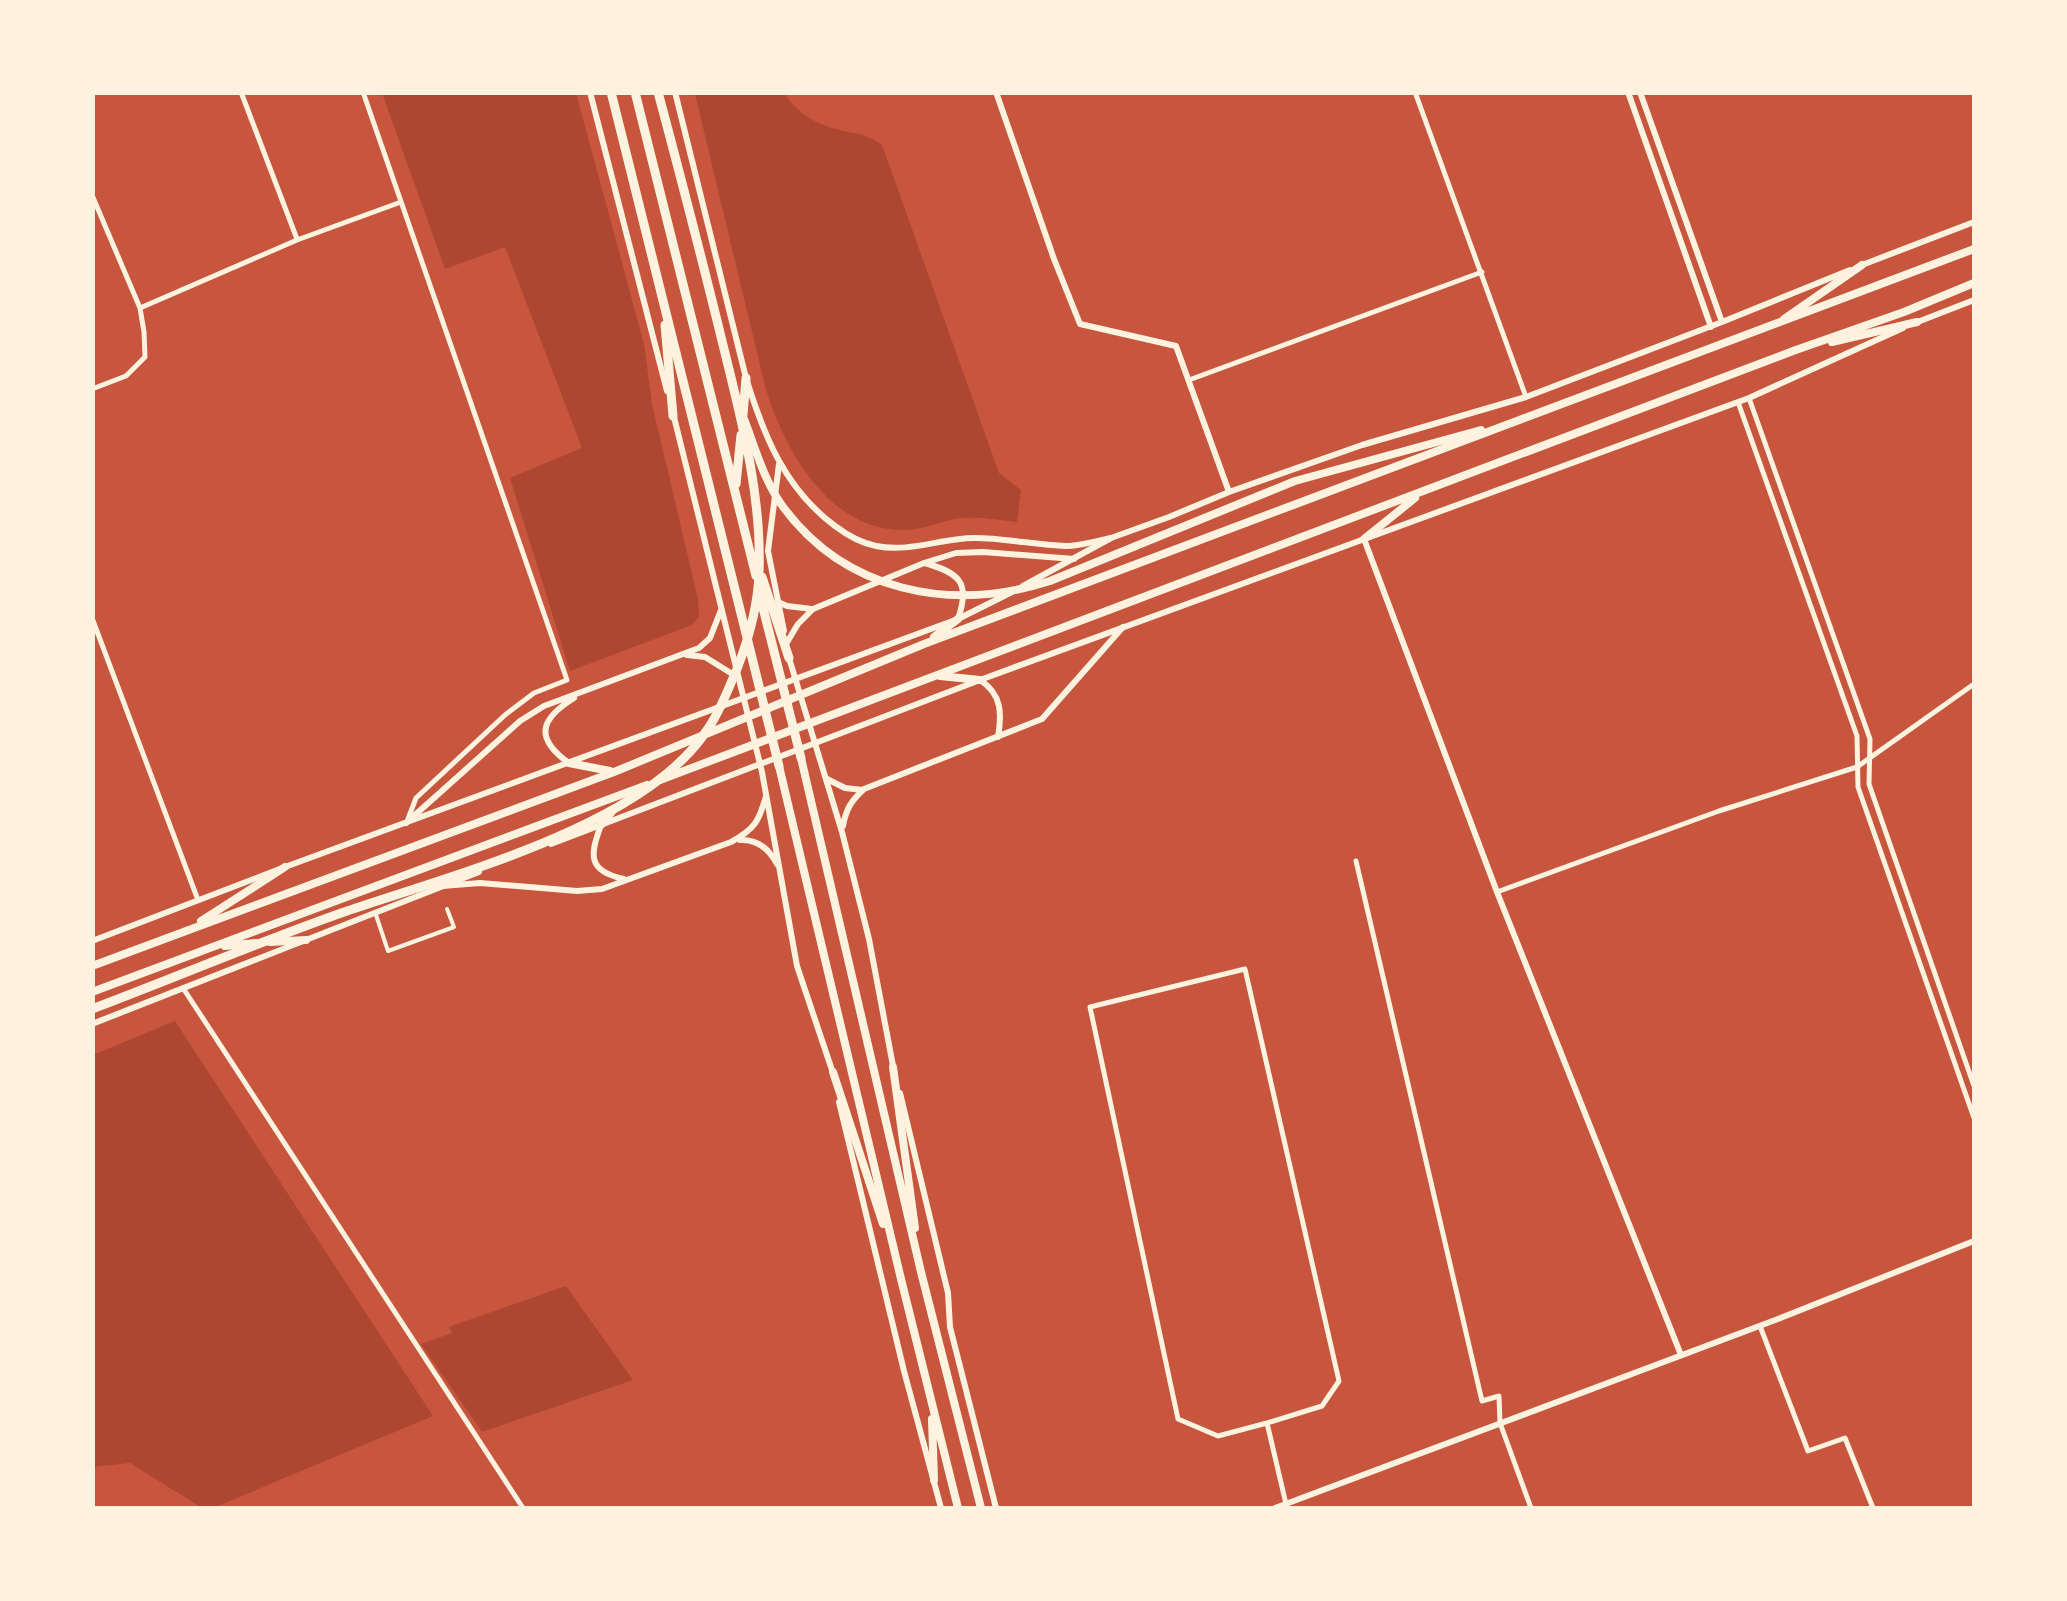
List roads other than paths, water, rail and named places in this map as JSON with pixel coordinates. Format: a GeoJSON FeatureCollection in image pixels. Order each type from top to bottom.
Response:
{"type":"FeatureCollection","features":[{"type":"Feature","properties":{"kind":"highway"},"geometry":{"type":"LineString","coordinates":[[611,92],[958,1508]]}},
{"type":"Feature","properties":{"kind":"highway"},"geometry":{"type":"LineString","coordinates":[[635,92],[802,758],[921,1272],[981,1508]]}},
{"type":"Feature","properties":{"kind":"highway"},"geometry":{"type":"LineString","coordinates":[[92,1009],[545,841],[626,802],[685,757],[707,730],[729,688],[754,616],[759,575],[756,506],[733,386],[658,92]]}},
{"type":"Feature","properties":{"kind":"highway"},"geometry":{"type":"LineString","coordinates":[[92,966],[614,772],[924,644],[1974,248]]}},
{"type":"Feature","properties":{"kind":"highway"},"geometry":{"type":"LineString","coordinates":[[1773,326],[1862,265]]}},
{"type":"Feature","properties":{"kind":"highway"},"geometry":{"type":"LineString","coordinates":[[92,992],[1974,283]]}},
{"type":"Feature","properties":{"kind":"highway"},"geometry":{"type":"LineString","coordinates":[[663,297],[673,416]]}},
{"type":"Feature","properties":{"kind":"highway"},"geometry":{"type":"LineString","coordinates":[[1793,351],[1917,322]]}},
{"type":"Feature","properties":{"kind":"highway"},"geometry":{"type":"LineString","coordinates":[[735,492],[746,378]]}},
{"type":"Feature","properties":{"kind":"highway"},"geometry":{"type":"LineString","coordinates":[[733,386],[760,465],[780,503],[804,530],[857,572],[912,590],[946,595],[1024,589],[1296,482],[1528,417]]}},
{"type":"Feature","properties":{"kind":"highway"},"geometry":{"type":"LineString","coordinates":[[1364,539],[1423,491]]}},
{"type":"Feature","properties":{"kind":"highway"},"geometry":{"type":"LineString","coordinates":[[743,523],[789,658]]}},
{"type":"Feature","properties":{"kind":"highway"},"geometry":{"type":"LineString","coordinates":[[924,644],[958,620]]}},
{"type":"Feature","properties":{"kind":"highway"},"geometry":{"type":"LineString","coordinates":[[936,676],[980,680]]}},
{"type":"Feature","properties":{"kind":"highway"},"geometry":{"type":"LineString","coordinates":[[569,763],[614,772]]}},
{"type":"Feature","properties":{"kind":"highway"},"geometry":{"type":"LineString","coordinates":[[601,825],[629,792]]}},
{"type":"Feature","properties":{"kind":"highway"},"geometry":{"type":"LineString","coordinates":[[184,932],[286,867]]}},
{"type":"Feature","properties":{"kind":"highway"},"geometry":{"type":"LineString","coordinates":[[215,946],[306,940]]}},
{"type":"Feature","properties":{"kind":"highway"},"geometry":{"type":"LineString","coordinates":[[894,1067],[921,1272]]}},
{"type":"Feature","properties":{"kind":"highway"},"geometry":{"type":"LineString","coordinates":[[833,1072],[901,1279]]}},
{"type":"Feature","properties":{"kind":"highway"},"geometry":{"type":"LineString","coordinates":[[931,1400],[934,1480]]}},
{"type":"Feature","properties":{"kind":"street"},"geometry":{"type":"LineString","coordinates":[[242,92],[297,240]]}},
{"type":"Feature","properties":{"kind":"street"},"geometry":{"type":"LineString","coordinates":[[363,92],[566,680],[534,693],[505,716],[416,798],[406,823]]}},
{"type":"Feature","properties":{"kind":"street"},"geometry":{"type":"LineString","coordinates":[[590,92],[762,772],[797,966],[833,1072],[941,1508]]}},
{"type":"Feature","properties":{"kind":"street"},"geometry":{"type":"LineString","coordinates":[[675,92],[746,378],[762,427],[794,486],[830,522],[851,537],[874,546],[898,548],[965,538],[1069,546],[1111,538],[1362,445],[1526,396],[1974,222]]}},
{"type":"Feature","properties":{"kind":"street"},"geometry":{"type":"LineString","coordinates":[[996,92],[1080,324],[1176,346],[1229,492]]}},
{"type":"Feature","properties":{"kind":"street"},"geometry":{"type":"LineString","coordinates":[[1415,92],[1526,396]]}},
{"type":"Feature","properties":{"kind":"street"},"geometry":{"type":"LineString","coordinates":[[1628,92],[1710,327]]}},
{"type":"Feature","properties":{"kind":"street"},"geometry":{"type":"LineString","coordinates":[[1640,92],[1722,322]]}},
{"type":"Feature","properties":{"kind":"street"},"geometry":{"type":"LineString","coordinates":[[92,194],[140,308],[145,357],[126,376],[92,389]]}},
{"type":"Feature","properties":{"kind":"street"},"geometry":{"type":"LineString","coordinates":[[140,308],[297,240],[401,202]]}},
{"type":"Feature","properties":{"kind":"street"},"geometry":{"type":"LineString","coordinates":[[1189,380],[1482,272]]}},
{"type":"Feature","properties":{"kind":"street"},"geometry":{"type":"LineString","coordinates":[[92,1024],[980,680],[1749,398],[1917,322],[1974,302]]}},
{"type":"Feature","properties":{"kind":"street"},"geometry":{"type":"LineString","coordinates":[[1749,398],[1870,739],[1868,784],[1974,1086]]}},
{"type":"Feature","properties":{"kind":"street"},"geometry":{"type":"LineString","coordinates":[[1738,402],[1857,736],[1858,787],[1974,1118]]}},
{"type":"Feature","properties":{"kind":"street"},"geometry":{"type":"LineString","coordinates":[[779,464],[768,550],[786,644],[869,939],[894,1067],[948,1293],[950,1327],[996,1508]]}},
{"type":"Feature","properties":{"kind":"street"},"geometry":{"type":"LineString","coordinates":[[92,941],[958,620],[1111,538]]}},
{"type":"Feature","properties":{"kind":"street"},"geometry":{"type":"LineString","coordinates":[[1364,539],[1681,1355]]}},
{"type":"Feature","properties":{"kind":"street"},"geometry":{"type":"LineString","coordinates":[[786,644],[813,609],[956,553],[1074,559]]}},
{"type":"Feature","properties":{"kind":"street"},"geometry":{"type":"LineString","coordinates":[[924,563],[949,570],[959,580],[964,603],[958,620]]}},
{"type":"Feature","properties":{"kind":"street"},"geometry":{"type":"LineString","coordinates":[[778,602],[813,609]]}},
{"type":"Feature","properties":{"kind":"street"},"geometry":{"type":"LineString","coordinates":[[406,823],[520,721],[544,706],[684,655],[710,638],[721,608]]}},
{"type":"Feature","properties":{"kind":"street"},"geometry":{"type":"LineString","coordinates":[[92,618],[198,900]]}},
{"type":"Feature","properties":{"kind":"street"},"geometry":{"type":"LineString","coordinates":[[842,832],[846,811],[864,790],[1042,719],[1123,627]]}},
{"type":"Feature","properties":{"kind":"street"},"geometry":{"type":"LineString","coordinates":[[684,655],[705,657],[740,684]]}},
{"type":"Feature","properties":{"kind":"street"},"geometry":{"type":"LineString","coordinates":[[980,680],[990,686],[1001,708],[998,737]]}},
{"type":"Feature","properties":{"kind":"street"},"geometry":{"type":"LineString","coordinates":[[1498,892],[1719,811],[1858,767],[1974,684]]}},
{"type":"Feature","properties":{"kind":"street"},"geometry":{"type":"LineString","coordinates":[[569,763],[549,746],[546,722],[555,710],[587,690]]}},
{"type":"Feature","properties":{"kind":"street"},"geometry":{"type":"LineString","coordinates":[[825,778],[845,788],[864,790]]}},
{"type":"Feature","properties":{"kind":"street"},"geometry":{"type":"LineString","coordinates":[[442,886],[480,883],[577,891],[602,889],[749,832],[757,822],[766,794]]}},
{"type":"Feature","properties":{"kind":"street"},"geometry":{"type":"LineString","coordinates":[[601,825],[593,857],[596,868],[608,876],[625,879]]}},
{"type":"Feature","properties":{"kind":"street"},"geometry":{"type":"LineString","coordinates":[[730,842],[752,840],[764,846],[780,870]]}},
{"type":"Feature","properties":{"kind":"street"},"geometry":{"type":"LineString","coordinates":[[1356,860],[1482,1402],[1500,1396],[1500,1423],[1531,1508]]}},
{"type":"Feature","properties":{"kind":"street"},"geometry":{"type":"LineString","coordinates":[[375,912],[388,951],[454,927],[447,908]]}},
{"type":"Feature","properties":{"kind":"street"},"geometry":{"type":"LineString","coordinates":[[1245,969],[1339,1381],[1322,1406],[1267,1423],[1218,1436],[1178,1419],[1090,1008],[1245,969]]}},
{"type":"Feature","properties":{"kind":"street"},"geometry":{"type":"LineString","coordinates":[[183,988],[523,1508]]}},
{"type":"Feature","properties":{"kind":"street"},"geometry":{"type":"LineString","coordinates":[[1274,1508],[1760,1326],[1974,1241]]}},
{"type":"Feature","properties":{"kind":"street"},"geometry":{"type":"LineString","coordinates":[[1760,1326],[1808,1450],[1845,1438],[1873,1508]]}},
{"type":"Feature","properties":{"kind":"street"},"geometry":{"type":"LineString","coordinates":[[1267,1423],[1286,1504]]}}]}
